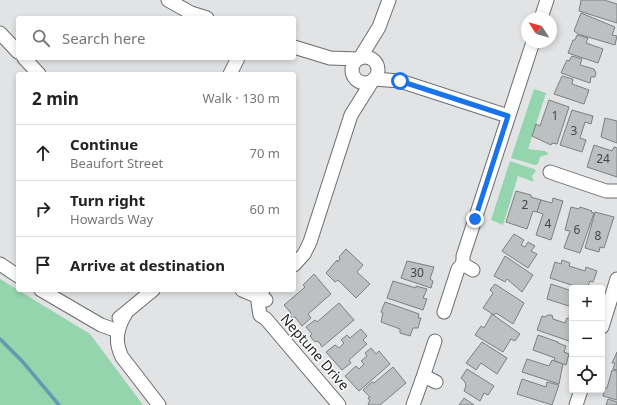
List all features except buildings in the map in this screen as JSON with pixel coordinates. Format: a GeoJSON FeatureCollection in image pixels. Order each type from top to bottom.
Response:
{"type":"FeatureCollection","features":[{"type":"Feature","properties":{"kind":"street"},"geometry":{"type":"LineString","coordinates":[[168,0],[191,13],[201,16]]}},
{"type":"Feature","properties":{"kind":"street"},"geometry":{"type":"LineString","coordinates":[[296,263],[304,254],[310,242],[351,115],[354,76],[353,67],[379,27],[389,0]]}},
{"type":"Feature","properties":{"kind":"street"},"geometry":{"type":"LineString","coordinates":[[543,12],[547,0]]}},
{"type":"Feature","properties":{"kind":"street"},"geometry":{"type":"LineString","coordinates":[[351,115],[378,72],[376,62],[379,27]]}},
{"type":"Feature","properties":{"kind":"street"},"geometry":{"type":"LineString","coordinates":[[0,33],[16,50]]}},
{"type":"Feature","properties":{"kind":"street"},"geometry":{"type":"LineString","coordinates":[[296,48],[330,58],[359,59],[368,57],[400,81]]}},
{"type":"Feature","properties":{"kind":"street"},"geometry":{"type":"LineString","coordinates":[[444,312],[458,269],[468,266],[472,226],[531,48]]}},
{"type":"Feature","properties":{"kind":"street"},"geometry":{"type":"LineString","coordinates":[[330,58],[362,82],[373,80],[400,81],[508,116]]}},
{"type":"Feature","properties":{"kind":"street"},"geometry":{"type":"LineString","coordinates":[[26,60],[37,72]]}},
{"type":"Feature","properties":{"kind":"street"},"geometry":{"type":"LineString","coordinates":[[231,72],[237,60]]}},
{"type":"Feature","properties":{"kind":"street"},"geometry":{"type":"LineString","coordinates":[[550,172],[611,191],[617,199]]}},
{"type":"Feature","properties":{"kind":"street"},"geometry":{"type":"LineString","coordinates":[[0,264],[16,275]]}},
{"type":"Feature","properties":{"kind":"street"},"geometry":{"type":"LineString","coordinates":[[604,321],[617,279]]}},
{"type":"Feature","properties":{"kind":"street"},"geometry":{"type":"LineString","coordinates":[[44,292],[101,325],[114,330]]}},
{"type":"Feature","properties":{"kind":"street"},"geometry":{"type":"LineString","coordinates":[[151,292],[126,313],[114,330],[122,357],[159,405]]}},
{"type":"Feature","properties":{"kind":"street"},"geometry":{"type":"LineString","coordinates":[[254,292],[265,294]]}},
{"type":"Feature","properties":{"kind":"street","name":"Neptune Drive"},"geometry":{"type":"LineString","coordinates":[[265,294],[258,312],[266,319],[339,405]]}},
{"type":"Feature","properties":{"kind":"street"},"geometry":{"type":"LineString","coordinates":[[413,405],[435,341]]}},
{"type":"Feature","properties":{"kind":"street"},"geometry":{"type":"LineString","coordinates":[[422,380],[428,378],[436,382]]}},
{"type":"Feature","properties":{"kind":"street"},"geometry":{"type":"LineString","coordinates":[[576,405],[580,393]]}},
{"type":"Feature","properties":{"kind":"green space"},"geometry":{"type":"Polygon","coordinates":[[[534,89],[546,93],[528,149],[545,151],[549,154],[540,157],[538,164],[535,165],[511,158],[534,89]]]}},
{"type":"Feature","properties":{"kind":"green space"},"geometry":{"type":"Polygon","coordinates":[[[510,161],[536,171],[532,176],[534,182],[518,176],[503,225],[491,220],[510,161]]]}},
{"type":"Feature","properties":{"kind":"green space"},"geometry":{"type":"Polygon","coordinates":[[[0,279],[16,289],[16,292],[21,292],[90,334],[143,405],[0,405],[0,279]]]}},
{"type":"Feature","properties":{"kind":"waterway"},"geometry":{"type":"LineString","coordinates":[[0,339],[22,361],[59,405]]}},
{"type":"Feature","properties":{"kind":"route"},"geometry":{"type":"LineString","coordinates":[[400,81],[508,116],[475,219]]}}]}
